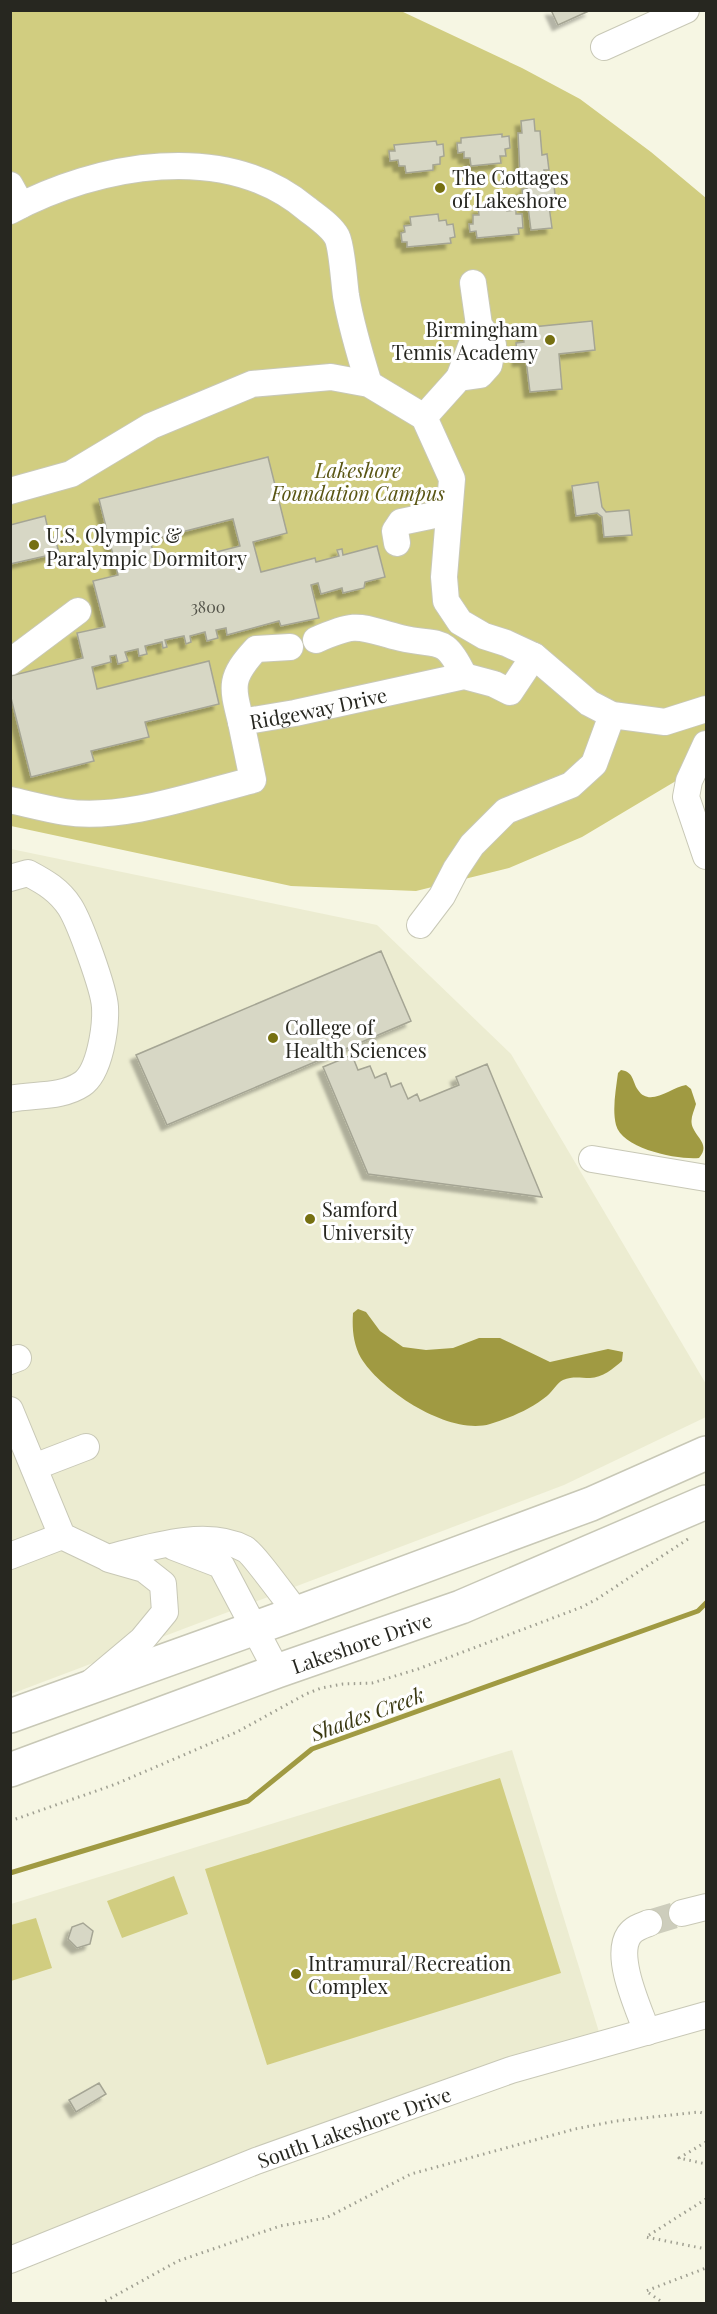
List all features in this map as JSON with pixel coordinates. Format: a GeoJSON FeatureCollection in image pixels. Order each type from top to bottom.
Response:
{"type":"FeatureCollection","features":[{"type":"Feature","properties":{"kind":"main road"},"geometry":{"type":"LineString","coordinates":[[10,1716],[297,1614],[591,1504],[706,1453]]}},
{"type":"Feature","properties":{"kind":"main road","name":"Lakeshore Drive"},"geometry":{"type":"LineString","coordinates":[[10,1770],[277,1671],[461,1607],[706,1502]]}},
{"type":"Feature","properties":{"kind":"main road"},"geometry":{"type":"LineString","coordinates":[[591,1504],[607,1544]]}},
{"type":"Feature","properties":{"kind":"street"},"geometry":{"type":"LineString","coordinates":[[604,47],[686,10]]}},
{"type":"Feature","properties":{"kind":"street"},"geometry":{"type":"LineString","coordinates":[[14,200],[34,198],[96,176],[160,167],[207,167],[243,174],[273,185],[300,202],[337,237],[348,305],[369,384]]}},
{"type":"Feature","properties":{"kind":"street"},"geometry":{"type":"LineString","coordinates":[[424,417],[459,378],[480,375],[489,365],[493,345],[479,325],[473,283]]}},
{"type":"Feature","properties":{"kind":"street"},"geometry":{"type":"LineString","coordinates":[[10,491],[71,474],[151,426],[252,384],[331,377],[369,384],[424,417],[452,479],[444,577],[446,600],[460,622],[484,636],[534,656],[589,703],[612,715],[665,722],[706,709]]}},
{"type":"Feature","properties":{"kind":"street"},"geometry":{"type":"LineString","coordinates":[[397,543],[395,531],[401,522],[449,512]]}},
{"type":"Feature","properties":{"kind":"street"},"geometry":{"type":"LineString","coordinates":[[10,662],[78,611]]}},
{"type":"Feature","properties":{"kind":"street"},"geometry":{"type":"LineString","coordinates":[[316,640],[342,628],[357,626],[404,639],[437,642],[450,651],[464,676]]}},
{"type":"Feature","properties":{"kind":"street"},"geometry":{"type":"LineString","coordinates":[[241,722],[233,692],[237,674],[244,662],[256,649],[290,647]]}},
{"type":"Feature","properties":{"kind":"street","name":"Ridgeway Drive"},"geometry":{"type":"LineString","coordinates":[[10,800],[66,813],[109,813],[155,805],[253,780],[241,722],[295,713],[464,676],[494,684],[510,692],[534,656]]}},
{"type":"Feature","properties":{"kind":"street"},"geometry":{"type":"LineString","coordinates":[[420,925],[442,896],[472,845],[506,811],[571,785],[594,764],[612,715]]}},
{"type":"Feature","properties":{"kind":"street"},"geometry":{"type":"LineString","coordinates":[[706,744],[689,781],[686,798],[706,856]]}},
{"type":"Feature","properties":{"kind":"street"},"geometry":{"type":"LineString","coordinates":[[10,878],[28,873],[52,885],[70,908],[97,971],[105,1006],[102,1042],[96,1068],[84,1084],[60,1094],[10,1099]]}},
{"type":"Feature","properties":{"kind":"street"},"geometry":{"type":"LineString","coordinates":[[592,1159],[706,1178]]}},
{"type":"Feature","properties":{"kind":"street"},"geometry":{"type":"LineString","coordinates":[[10,1410],[62,1536],[108,1558],[144,1569],[163,1584],[165,1612],[142,1640],[82,1690]]}},
{"type":"Feature","properties":{"kind":"street"},"geometry":{"type":"LineString","coordinates":[[34,1467],[86,1447]]}},
{"type":"Feature","properties":{"kind":"street"},"geometry":{"type":"LineString","coordinates":[[10,1556],[62,1536]]}},
{"type":"Feature","properties":{"kind":"street"},"geometry":{"type":"LineString","coordinates":[[108,1558],[166,1543],[216,1540],[246,1549],[297,1614]]}},
{"type":"Feature","properties":{"kind":"street"},"geometry":{"type":"LineString","coordinates":[[166,1543],[221,1565],[277,1671]]}},
{"type":"Feature","properties":{"kind":"street"},"geometry":{"type":"LineString","coordinates":[[647,2032],[627,1975],[624,1954],[628,1936],[638,1927],[649,1923]]}},
{"type":"Feature","properties":{"kind":"street","name":"South Lakeshore Drive"},"geometry":{"type":"LineString","coordinates":[[10,2260],[296,2147],[511,2070],[706,2016]]}},
{"type":"Feature","properties":{"kind":"path"},"geometry":{"type":"LineString","coordinates":[[10,1821],[116,1784],[237,1732],[321,1688],[343,1684],[372,1683],[418,1669],[582,1607],[697,1534]]}},
{"type":"Feature","properties":{"kind":"path"},"geometry":{"type":"LineString","coordinates":[[100,2304],[178,2261],[280,2226],[326,2218],[411,2174],[575,2129],[616,2121],[699,2112],[706,2114]]}},
{"type":"Feature","properties":{"kind":"path"},"geometry":{"type":"LineString","coordinates":[[706,2142],[679,2158],[706,2164]]}},
{"type":"Feature","properties":{"kind":"path"},"geometry":{"type":"LineString","coordinates":[[706,2199],[646,2237],[706,2249]]}},
{"type":"Feature","properties":{"kind":"path"},"geometry":{"type":"LineString","coordinates":[[665,2304],[646,2291],[706,2268]]}},
{"type":"Feature","properties":{"kind":"shaded area","name":"Samford University"},"geometry":{"type":"Polygon","coordinates":[[[11,849],[377,925],[511,1054],[706,1384],[706,1417],[564,1485],[11,1694],[11,849]]]}},
{"type":"Feature","properties":{"kind":"shaded area"},"geometry":{"type":"Polygon","coordinates":[[[621,1070],[631,1075],[638,1090],[648,1097],[655,1097],[686,1085],[691,1089],[696,1104],[692,1125],[703,1146],[699,1158],[665,1155],[639,1147],[620,1133],[616,1125],[614,1106],[618,1073],[621,1070]]]}},
{"type":"Feature","properties":{"kind":"shaded area"},"geometry":{"type":"Polygon","coordinates":[[[358,1309],[366,1312],[380,1331],[403,1347],[426,1350],[453,1348],[479,1338],[500,1338],[550,1362],[608,1349],[623,1352],[622,1361],[599,1376],[563,1380],[541,1401],[505,1419],[474,1426],[456,1423],[437,1417],[400,1397],[371,1371],[358,1353],[355,1342],[353,1313],[358,1309]]]}},
{"type":"Feature","properties":{"kind":"shaded area","name":"Intramural/Recreation Complex"},"geometry":{"type":"Polygon","coordinates":[[[512,1750],[603,2045],[11,2261],[11,1904],[512,1750]]]}},
{"type":"Feature","properties":{"kind":"green space","name":"Lakeshore Foundation Campus"},"geometry":{"type":"Polygon","coordinates":[[[10,11],[401,11],[522,68],[580,99],[651,152],[706,198],[706,763],[582,837],[509,868],[416,891],[291,886],[11,826],[10,11]]]}},
{"type":"Feature","properties":{"kind":"green space"},"geometry":{"type":"Polygon","coordinates":[[[500,1778],[561,1973],[267,2065],[205,1869],[500,1778]]]}},
{"type":"Feature","properties":{"kind":"green space"},"geometry":{"type":"Polygon","coordinates":[[[174,1876],[188,1914],[122,1938],[107,1901],[174,1876]]]}},
{"type":"Feature","properties":{"kind":"green space"},"geometry":{"type":"Polygon","coordinates":[[[36,1918],[52,1968],[11,1981],[11,1925],[36,1918]]]}},
{"type":"Feature","properties":{"kind":"building"},"geometry":{"type":"Polygon","coordinates":[[[551,10],[591,10],[558,25],[551,10]]]}},
{"type":"Feature","properties":{"kind":"building"},"geometry":{"type":"Polygon","coordinates":[[[534,119],[535,131],[540,131],[542,155],[547,154],[549,170],[544,170],[545,176],[527,178],[526,174],[520,175],[518,133],[522,133],[521,121],[534,119]]]}},
{"type":"Feature","properties":{"kind":"building"},"geometry":{"type":"Polygon","coordinates":[[[502,134],[502,137],[509,136],[510,148],[505,149],[506,156],[500,156],[501,163],[471,166],[470,158],[464,158],[464,152],[458,153],[457,143],[461,143],[461,138],[502,134]]]}},
{"type":"Feature","properties":{"kind":"building"},"geometry":{"type":"Polygon","coordinates":[[[436,141],[437,145],[443,144],[444,156],[440,157],[440,164],[433,165],[433,170],[406,173],[405,166],[399,166],[398,160],[390,161],[389,151],[395,151],[394,145],[436,141]]]}},
{"type":"Feature","properties":{"kind":"building"},"geometry":{"type":"Polygon","coordinates":[[[546,183],[547,186],[554,185],[556,205],[549,206],[552,228],[531,230],[528,207],[524,207],[522,189],[527,189],[526,185],[546,183]]]}},
{"type":"Feature","properties":{"kind":"building"},"geometry":{"type":"Polygon","coordinates":[[[506,206],[507,211],[516,210],[516,214],[522,214],[523,228],[518,228],[519,234],[477,238],[476,231],[470,232],[469,224],[473,224],[473,215],[479,215],[478,208],[506,206]]]}},
{"type":"Feature","properties":{"kind":"building"},"geometry":{"type":"Polygon","coordinates":[[[438,214],[439,221],[446,220],[447,225],[453,224],[455,237],[450,238],[451,243],[407,247],[407,242],[402,242],[401,233],[405,232],[404,226],[411,225],[410,217],[438,214]]]}},
{"type":"Feature","properties":{"kind":"building"},"geometry":{"type":"Polygon","coordinates":[[[592,321],[595,350],[559,354],[562,389],[530,392],[526,360],[518,361],[516,343],[524,342],[522,328],[592,321]]]}},
{"type":"Feature","properties":{"kind":"building"},"geometry":{"type":"Polygon","coordinates":[[[268,457],[287,533],[253,542],[261,572],[315,558],[316,562],[339,556],[337,550],[342,549],[343,555],[377,546],[385,577],[365,582],[364,588],[343,593],[342,588],[321,594],[318,583],[311,585],[319,618],[281,626],[279,621],[227,635],[226,628],[216,630],[218,638],[207,641],[205,632],[190,636],[191,642],[186,644],[184,636],[165,640],[167,647],[163,648],[162,642],[145,646],[147,654],[139,656],[138,649],[125,652],[128,661],[118,664],[116,655],[110,656],[111,662],[92,667],[97,689],[209,661],[219,704],[145,722],[149,737],[91,751],[94,761],[31,777],[10,694],[10,676],[83,658],[77,633],[105,627],[93,581],[118,575],[99,499],[268,457]],[[233,519],[150,540],[157,567],[240,546],[233,519]]]}},
{"type":"Feature","properties":{"kind":"building"},"geometry":{"type":"Polygon","coordinates":[[[598,482],[602,507],[606,512],[629,510],[632,535],[604,537],[602,517],[597,513],[576,516],[572,486],[598,482]]]}},
{"type":"Feature","properties":{"kind":"building","name":"U.S. Olympic & Paralympic Dormitory"},"geometry":{"type":"Polygon","coordinates":[[[45,516],[50,538],[55,537],[59,553],[10,564],[10,525],[45,516]]]}},
{"type":"Feature","properties":{"kind":"building","name":"College of Health Sciences"},"geometry":{"type":"Polygon","coordinates":[[[381,951],[411,1021],[167,1125],[136,1055],[381,951]]]}},
{"type":"Feature","properties":{"kind":"building","name":"College of Health Sciences"},"geometry":{"type":"Polygon","coordinates":[[[352,1055],[358,1070],[370,1066],[375,1078],[386,1073],[391,1087],[401,1083],[408,1099],[417,1094],[420,1101],[459,1085],[456,1077],[487,1064],[542,1197],[368,1174],[323,1067],[352,1055]]]}},
{"type":"Feature","properties":{"kind":"building"},"geometry":{"type":"Polygon","coordinates":[[[83,1923],[93,1931],[90,1944],[77,1948],[68,1939],[72,1927],[83,1923]]]}},
{"type":"Feature","properties":{"kind":"building"},"geometry":{"type":"Polygon","coordinates":[[[99,2083],[106,2094],[76,2112],[69,2100],[99,2083]]]}},
{"type":"Feature","properties":{"kind":"waterway","name":"Shades Creek"},"geometry":{"type":"LineString","coordinates":[[10,1873],[248,1801],[312,1749],[698,1611],[706,1603]]}},
{"type":"Feature","properties":{"kind":"tunnel"},"geometry":{"type":"LineString","coordinates":[[649,1923],[682,1913]]}},
{"type":"Feature","properties":{"kind":"place","name":"The Cottages of Lakeshore"},"geometry":{"type":"Point","coordinates":[440,188]}},
{"type":"Feature","properties":{"kind":"place","name":"Birmingham Tennis Academy"},"geometry":{"type":"Point","coordinates":[550,340]}},
{"type":"Feature","properties":{"kind":"place","name":"U.S. Olympic & Paralympic Dormitory"},"geometry":{"type":"Point","coordinates":[34,545]}},
{"type":"Feature","properties":{"kind":"place","name":"College of Health Sciences"},"geometry":{"type":"Point","coordinates":[273,1038]}},
{"type":"Feature","properties":{"kind":"place","name":"Samford University"},"geometry":{"type":"Point","coordinates":[310,1219]}},
{"type":"Feature","properties":{"kind":"place","name":"Intramural/Recreation Complex"},"geometry":{"type":"Point","coordinates":[296,1974]}}]}
